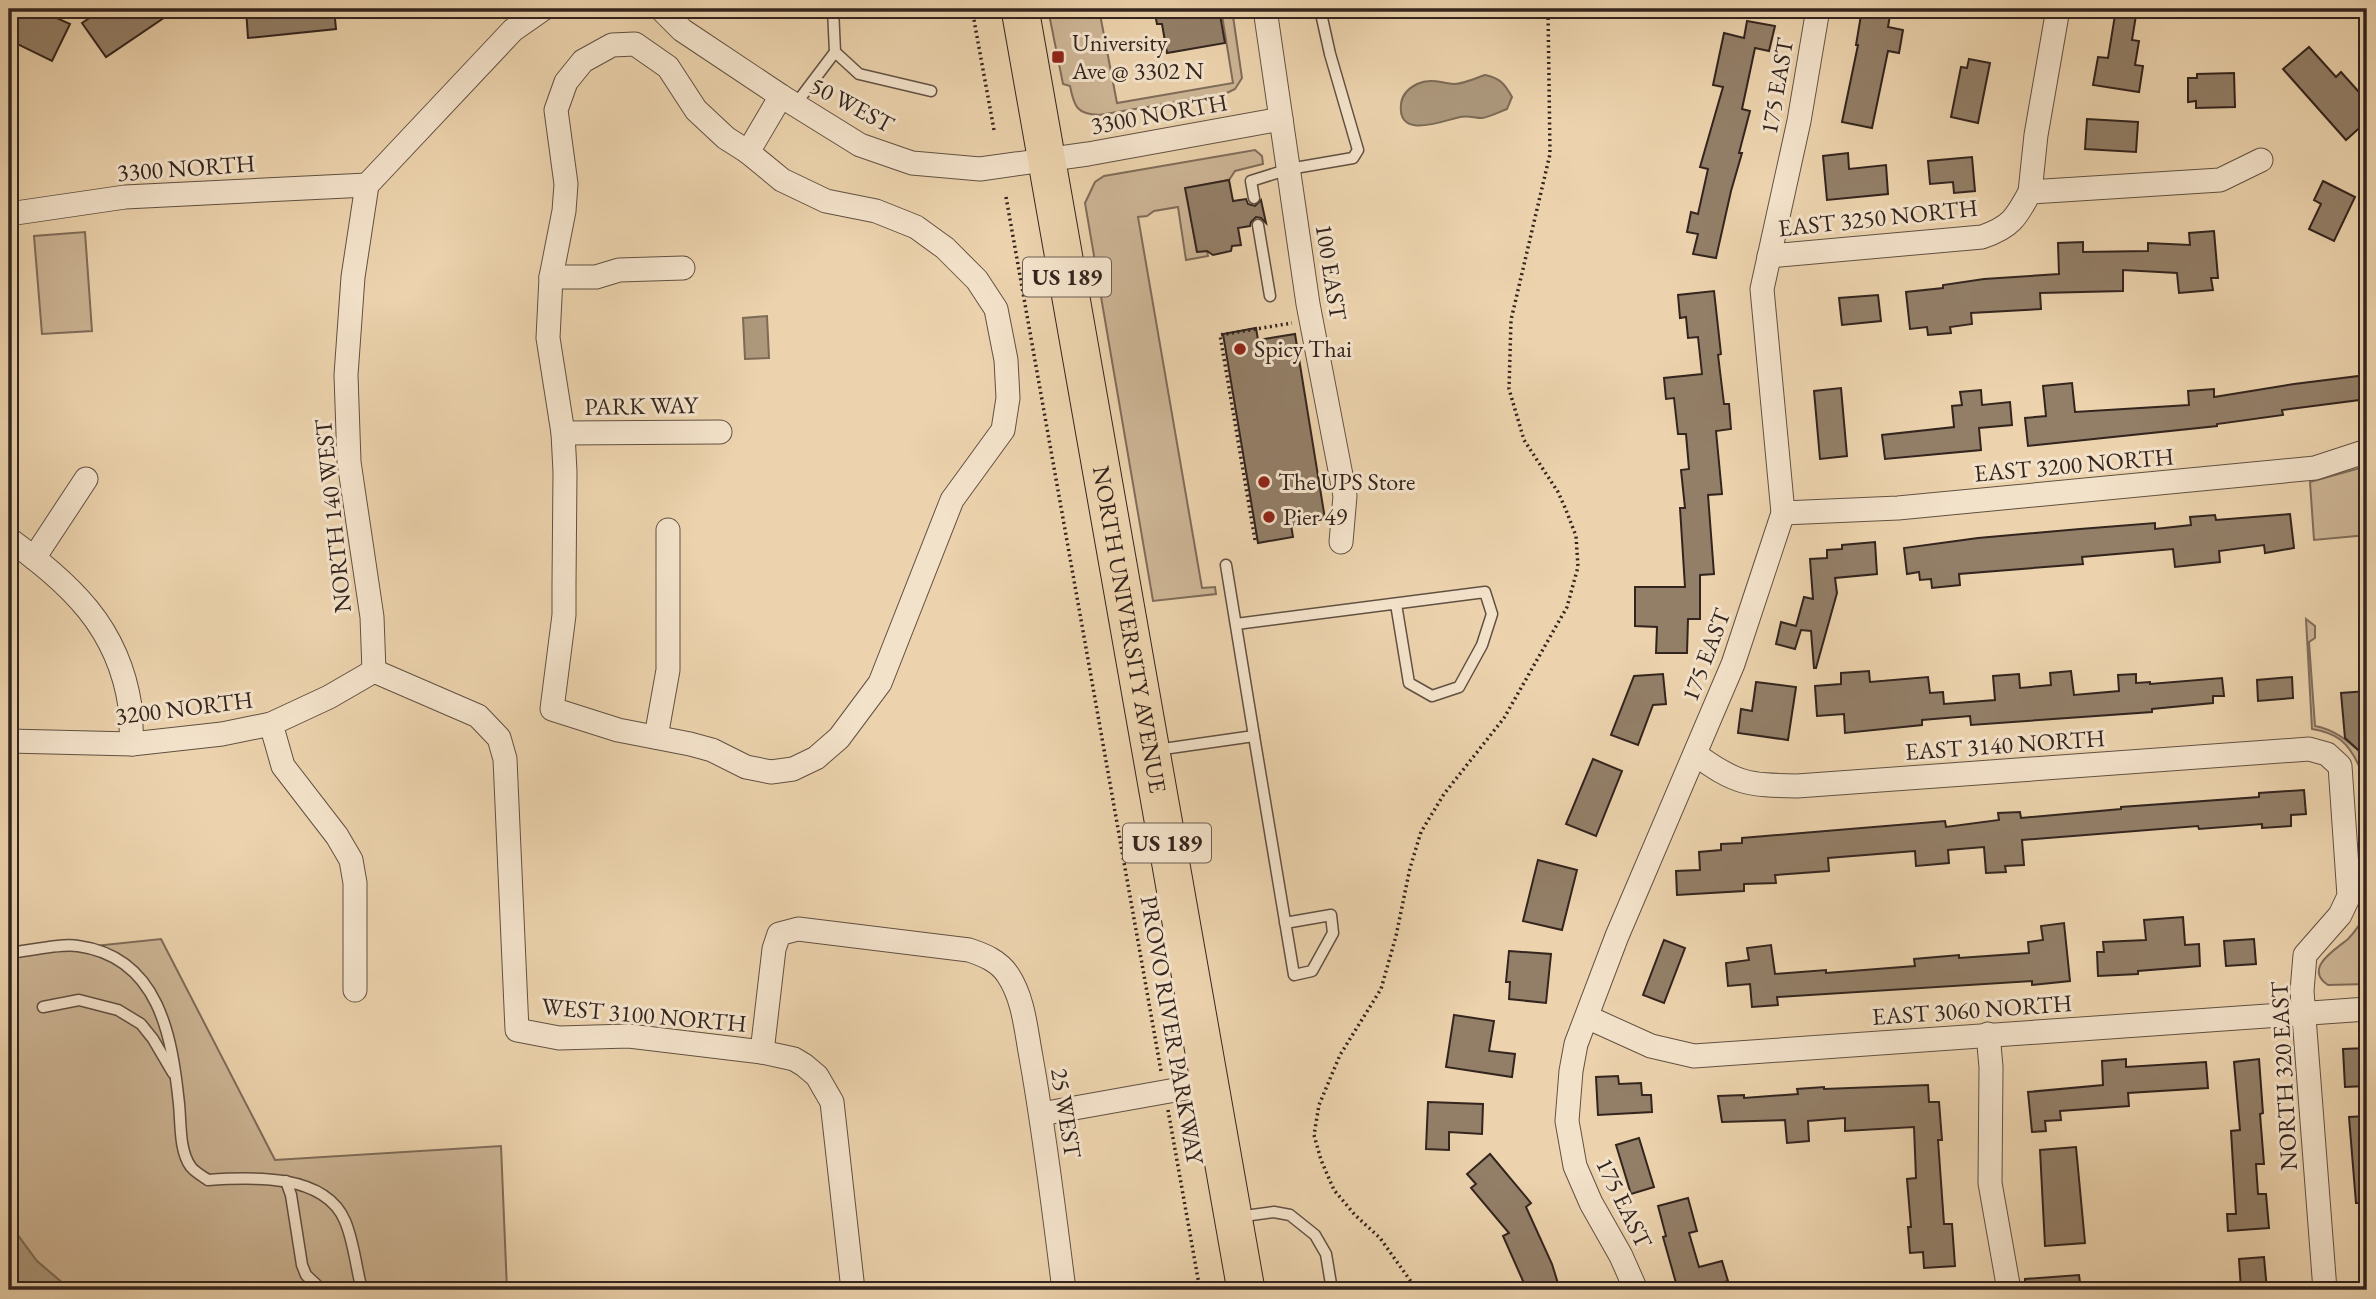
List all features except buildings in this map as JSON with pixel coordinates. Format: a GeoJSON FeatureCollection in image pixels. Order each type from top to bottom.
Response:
{"type":"FeatureCollection","features":[{"type":"Feature","properties":{"kind":"highway","name":"NORTH UNIVERSITY AVENUE"},"geometry":{"type":"LineString","coordinates":[[1020,9],[1246,1290]]}},
{"type":"Feature","properties":{"kind":"street"},"geometry":{"type":"LineString","coordinates":[[367,185],[513,30],[542,9]]}},
{"type":"Feature","properties":{"kind":"street","name":"50 WEST"},"geometry":{"type":"LineString","coordinates":[[661,9],[682,30],[860,145],[912,163],[980,169],[1047,159]]}},
{"type":"Feature","properties":{"kind":"street","name":"100 EAST"},"geometry":{"type":"LineString","coordinates":[[1265,9],[1308,304],[1345,496],[1341,542]]}},
{"type":"Feature","properties":{"kind":"street","name":"175 EAST"},"geometry":{"type":"LineString","coordinates":[[1636,1290],[1575,1166],[1567,1121],[1571,1071],[1576,1044],[1617,936],[1733,664],[1783,513],[1762,289],[1799,121],[1818,9]]}},
{"type":"Feature","properties":{"kind":"street"},"geometry":{"type":"LineString","coordinates":[[2058,9],[2036,135],[2030,192],[2220,180],[2261,160]]}},
{"type":"Feature","properties":{"kind":"street"},"geometry":{"type":"LineString","coordinates":[[635,44],[668,67],[695,110],[726,138],[782,180],[826,201],[876,211],[916,227],[945,248],[977,280],[996,309],[1006,360],[1009,398],[1003,430],[952,500],[880,683],[839,738],[816,758],[793,769],[771,772],[746,767],[712,750],[618,730],[552,709],[564,615],[565,472],[563,433],[548,338],[551,277],[564,211],[566,184],[556,110],[566,82],[583,61],[612,46],[635,44]]}},
{"type":"Feature","properties":{"kind":"street"},"geometry":{"type":"LineString","coordinates":[[748,152],[788,100]]}},
{"type":"Feature","properties":{"kind":"street","name":"3300 NORTH"},"geometry":{"type":"LineString","coordinates":[[1047,159],[1281,119]]}},
{"type":"Feature","properties":{"kind":"street","name":"3300 NORTH"},"geometry":{"type":"LineString","coordinates":[[9,214],[125,197],[367,185]]}},
{"type":"Feature","properties":{"kind":"street","name":"NORTH 140 WEST"},"geometry":{"type":"LineString","coordinates":[[367,185],[353,277],[346,375],[349,462],[372,617],[374,671]]}},
{"type":"Feature","properties":{"kind":"street","name":"EAST 3250 NORTH"},"geometry":{"type":"LineString","coordinates":[[1769,256],[1982,237],[2001,230],[2016,218],[2030,192]]}},
{"type":"Feature","properties":{"kind":"street"},"geometry":{"type":"LineString","coordinates":[[551,277],[596,276],[619,270],[683,268]]}},
{"type":"Feature","properties":{"kind":"street","name":"PARK WAY"},"geometry":{"type":"LineString","coordinates":[[563,433],[720,432]]}},
{"type":"Feature","properties":{"kind":"street","name":"EAST 3200 NORTH"},"geometry":{"type":"LineString","coordinates":[[1783,513],[1898,508],[2315,468],[2367,451]]}},
{"type":"Feature","properties":{"kind":"street"},"geometry":{"type":"LineString","coordinates":[[34,558],[86,479]]}},
{"type":"Feature","properties":{"kind":"street"},"geometry":{"type":"LineString","coordinates":[[656,737],[668,670],[668,530]]}},
{"type":"Feature","properties":{"kind":"street"},"geometry":{"type":"LineString","coordinates":[[9,539],[66,583],[89,609],[109,642],[122,673],[130,706],[132,744]]}},
{"type":"Feature","properties":{"kind":"street","name":"3200 NORTH"},"geometry":{"type":"LineString","coordinates":[[9,741],[132,744],[222,734],[271,724],[329,697],[374,671]]}},
{"type":"Feature","properties":{"kind":"street","name":"WEST 3100 NORTH"},"geometry":{"type":"LineString","coordinates":[[374,671],[478,716],[499,738],[505,759],[507,782],[517,1030],[559,1038],[629,1036],[762,1052],[794,1059],[817,1076],[832,1102],[853,1290]]}},
{"type":"Feature","properties":{"kind":"street"},"geometry":{"type":"LineString","coordinates":[[271,724],[283,766],[337,836],[351,860],[355,883],[355,990]]}},
{"type":"Feature","properties":{"kind":"street","name":"EAST 3140 NORTH"},"geometry":{"type":"LineString","coordinates":[[1695,754],[1723,775],[1754,785],[1797,786],[2309,749],[2327,754]]}},
{"type":"Feature","properties":{"kind":"street","name":"NORTH 320 EAST"},"geometry":{"type":"LineString","coordinates":[[2325,1290],[2303,1014],[2305,955],[2340,915],[2349,896],[2340,766],[2327,754]]}},
{"type":"Feature","properties":{"kind":"street","name":"25 WEST"},"geometry":{"type":"LineString","coordinates":[[762,1052],[774,949],[779,934],[798,929],[969,950],[987,956],[1008,974],[1018,995],[1041,1114],[1065,1290]]}},
{"type":"Feature","properties":{"kind":"street","name":"EAST 3060 NORTH"},"geometry":{"type":"LineString","coordinates":[[1587,1017],[1651,1046],[1694,1056],[2367,1009]]}},
{"type":"Feature","properties":{"kind":"street"},"geometry":{"type":"LineString","coordinates":[[1988,1034],[1991,1067],[1990,1183],[2008,1290]]}},
{"type":"Feature","properties":{"kind":"street"},"geometry":{"type":"LineString","coordinates":[[1041,1114],[1209,1084]]}},
{"type":"Feature","properties":{"kind":"lane"},"geometry":{"type":"LineString","coordinates":[[833,9],[835,52],[859,74],[931,91]]}},
{"type":"Feature","properties":{"kind":"lane"},"geometry":{"type":"LineString","coordinates":[[1254,198],[1251,181],[1289,169],[1353,158],[1358,150],[1320,9]]}},
{"type":"Feature","properties":{"kind":"lane"},"geometry":{"type":"LineString","coordinates":[[788,100],[835,52]]}},
{"type":"Feature","properties":{"kind":"lane"},"geometry":{"type":"LineString","coordinates":[[1258,225],[1270,296]]}},
{"type":"Feature","properties":{"kind":"lane"},"geometry":{"type":"LineString","coordinates":[[1226,565],[1285,923],[1294,975],[1312,971],[1333,933],[1331,915],[1285,923]]}},
{"type":"Feature","properties":{"kind":"lane"},"geometry":{"type":"LineString","coordinates":[[1236,624],[1485,592],[1492,614],[1482,645],[1459,687],[1432,696],[1409,684],[1395,604]]}},
{"type":"Feature","properties":{"kind":"lane"},"geometry":{"type":"LineString","coordinates":[[1150,750],[1254,736]]}},
{"type":"Feature","properties":{"kind":"lane"},"geometry":{"type":"LineString","coordinates":[[9,953],[77,946],[112,954],[125,963],[153,996],[164,1025],[176,1078],[184,1150],[190,1165],[208,1180],[270,1178],[286,1181],[307,1188],[335,1204],[345,1221],[362,1290]]}},
{"type":"Feature","properties":{"kind":"lane"},"geometry":{"type":"LineString","coordinates":[[43,1007],[79,1000],[118,1010],[141,1024],[176,1078]]}},
{"type":"Feature","properties":{"kind":"lane"},"geometry":{"type":"LineString","coordinates":[[286,1181],[291,1195],[302,1265],[306,1275],[322,1290]]}},
{"type":"Feature","properties":{"kind":"lane"},"geometry":{"type":"LineString","coordinates":[[1233,1217],[1275,1212],[1290,1215],[1315,1235],[1326,1254],[1332,1290]]}},
{"type":"Feature","properties":{"kind":"path"},"geometry":{"type":"LineString","coordinates":[[972,9],[994,130]]}},
{"type":"Feature","properties":{"kind":"path","name":"PROVO RIVER PARKWAY"},"geometry":{"type":"LineString","coordinates":[[1006,197],[1200,1290]]}},
{"type":"Feature","properties":{"kind":"path"},"geometry":{"type":"LineString","coordinates":[[1255,540],[1220,335],[1301,321]]}},
{"type":"Feature","properties":{"kind":"shaded area"},"geometry":{"type":"Polygon","coordinates":[[[1048,9],[1099,9],[1117,103],[1233,83],[1221,9],[1232,9],[1242,78],[1235,89],[1225,94],[1099,115],[1086,113],[1075,104],[1070,86],[1063,84],[1048,9]]]}},
{"type":"Feature","properties":{"kind":"shaded area"},"geometry":{"type":"Polygon","coordinates":[[[1485,75],[1502,82],[1507,88],[1512,97],[1507,109],[1482,118],[1463,116],[1422,125],[1406,122],[1402,115],[1403,98],[1417,84],[1431,81],[1458,84],[1485,75]]]}},
{"type":"Feature","properties":{"kind":"shaded area"},"geometry":{"type":"Polygon","coordinates":[[[1255,150],[1262,156],[1263,164],[1235,171],[1229,180],[1186,188],[1197,252],[1207,251],[1208,256],[1186,260],[1178,207],[1138,217],[1202,588],[1215,587],[1216,594],[1153,601],[1085,203],[1095,182],[1104,176],[1255,150]]]}},
{"type":"Feature","properties":{"kind":"shaded area"},"geometry":{"type":"Polygon","coordinates":[[[85,232],[92,331],[42,334],[34,236],[85,232]]]}},
{"type":"Feature","properties":{"kind":"shaded area"},"geometry":{"type":"Polygon","coordinates":[[[767,316],[769,358],[745,359],[743,318],[767,316]]]}},
{"type":"Feature","properties":{"kind":"shaded area"},"geometry":{"type":"Polygon","coordinates":[[[2367,466],[2367,535],[2314,540],[2310,482],[2367,466]]]}},
{"type":"Feature","properties":{"kind":"shaded area"},"geometry":{"type":"Polygon","coordinates":[[[2306,619],[2315,626],[2315,638],[2309,642],[2315,726],[2337,734],[2367,758],[2367,877],[2359,766],[2341,740],[2312,729],[2306,619]]]}},
{"type":"Feature","properties":{"kind":"shaded area"},"geometry":{"type":"Polygon","coordinates":[[[2367,911],[2367,984],[2328,985],[2321,979],[2320,966],[2329,954],[2351,936],[2367,911]]]}},
{"type":"Feature","properties":{"kind":"shaded area"},"geometry":{"type":"Polygon","coordinates":[[[161,939],[275,1160],[501,1146],[507,1290],[9,1290],[9,955],[161,939]]]}},
{"type":"Feature","properties":{"kind":"shaded area"},"geometry":{"type":"Polygon","coordinates":[[[9,1207],[12,1227],[37,1261],[71,1290],[9,1290],[9,1207]]]}},
{"type":"Feature","properties":{"kind":"place","name":"University Ave @ 3302 N"},"geometry":{"type":"Point","coordinates":[1058,57]}},
{"type":"Feature","properties":{"kind":"place","name":"Spicy Thai"},"geometry":{"type":"Point","coordinates":[1240,349]}},
{"type":"Feature","properties":{"kind":"place","name":"The UPS Store"},"geometry":{"type":"Point","coordinates":[1264,482]}},
{"type":"Feature","properties":{"kind":"place","name":"Pier 49"},"geometry":{"type":"Point","coordinates":[1269,517]}}]}
